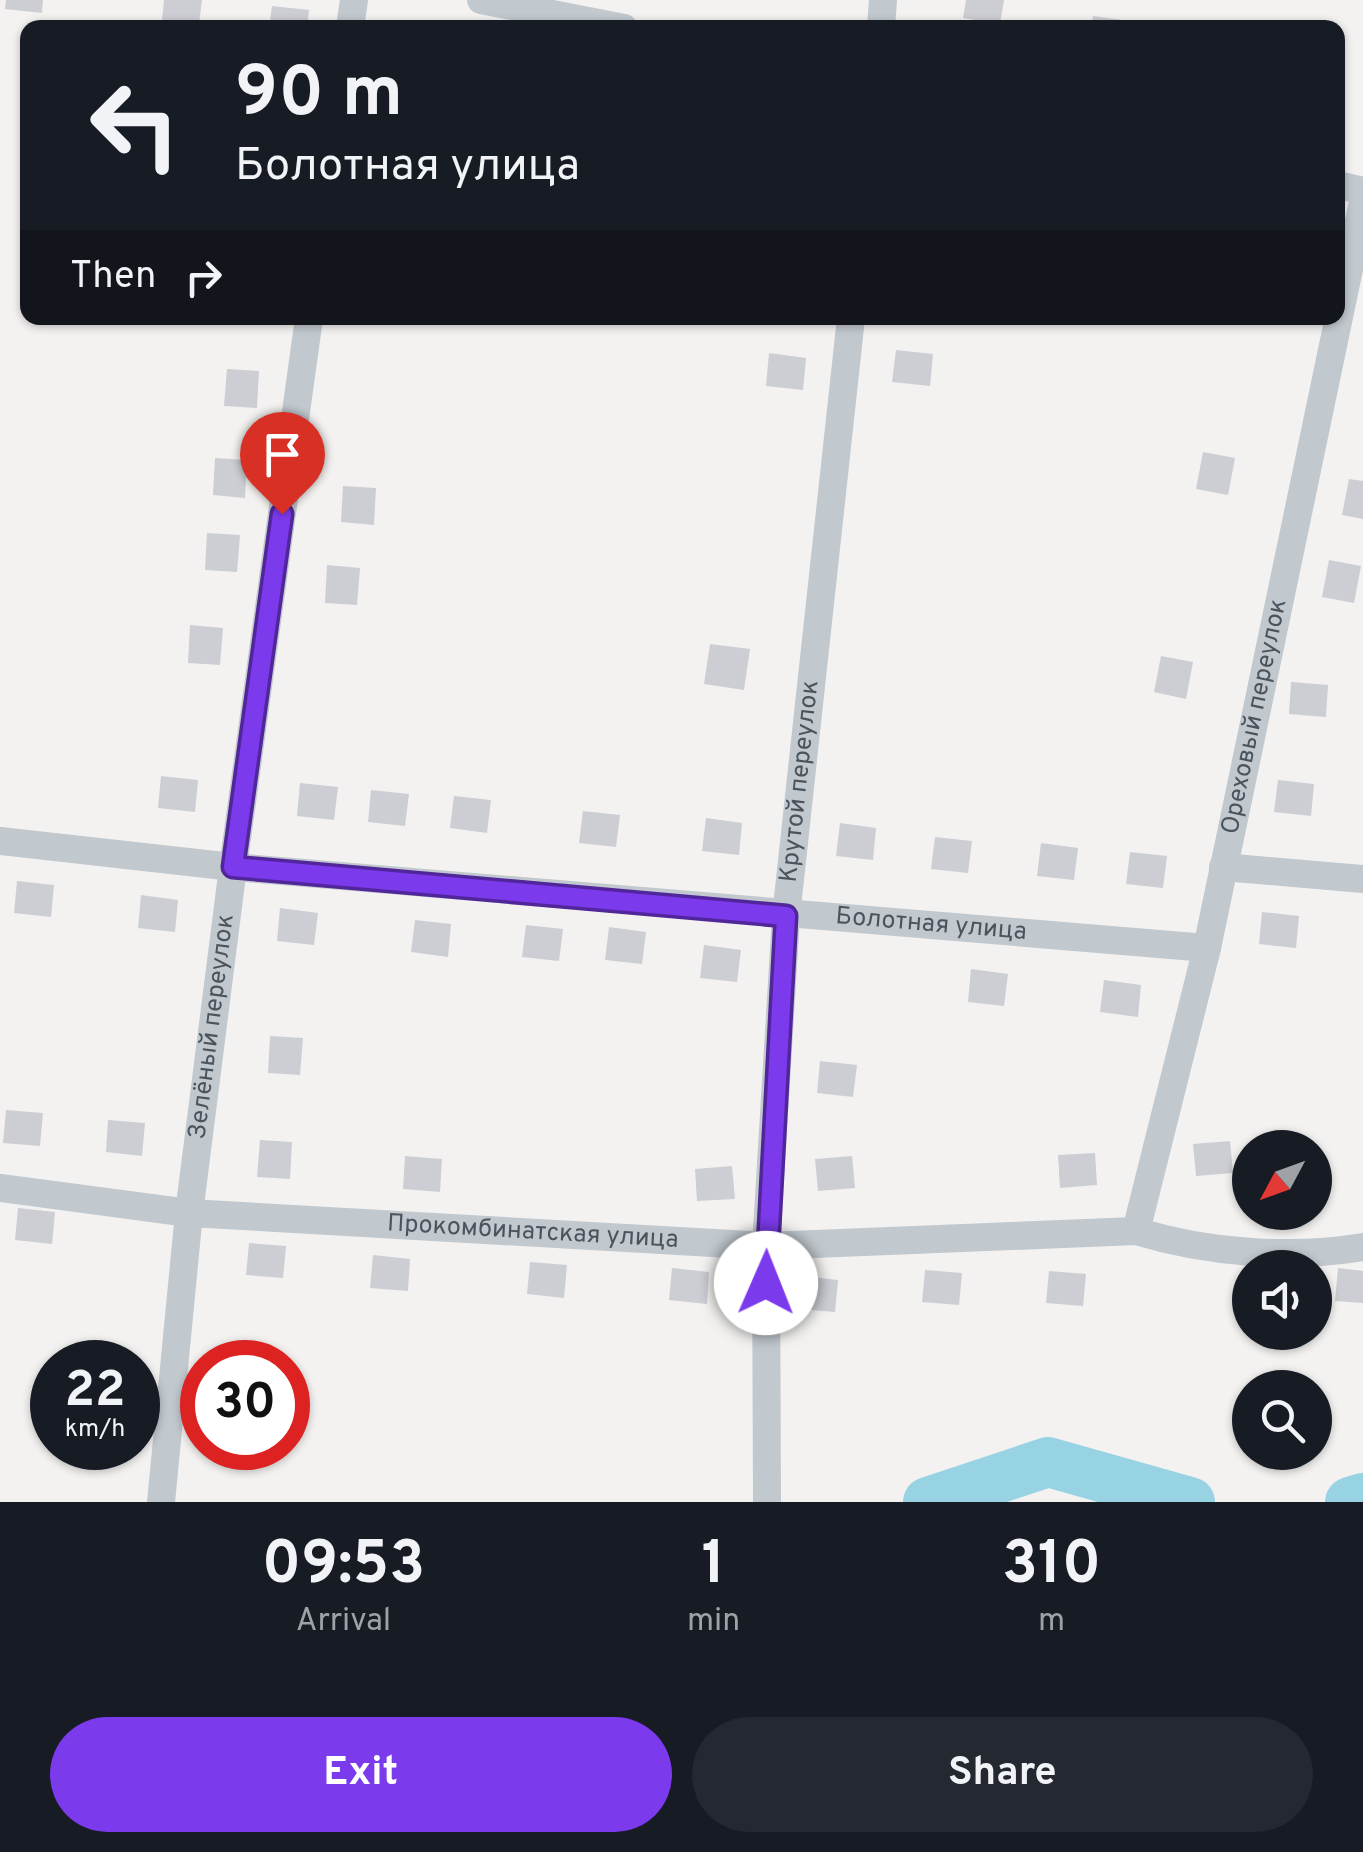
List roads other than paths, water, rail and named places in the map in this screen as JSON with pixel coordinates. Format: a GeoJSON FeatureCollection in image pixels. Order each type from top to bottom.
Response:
{"type":"FeatureCollection","features":[{"type":"Feature","properties":{"kind":"street"},"geometry":{"type":"LineString","coordinates":[[481,0],[583,20]]}},
{"type":"Feature","properties":{"kind":"street","name":"Ореховый переулок"},"geometry":{"type":"LineString","coordinates":[[1345,287],[1363,202]]}},
{"type":"Feature","properties":{"kind":"street","name":"Зелёный переулок"},"geometry":{"type":"LineString","coordinates":[[162,1502],[190,1213],[233,867],[309,325]]}},
{"type":"Feature","properties":{"kind":"street","name":"Крутой переулок"},"geometry":{"type":"LineString","coordinates":[[767,1502],[766,1246],[786,916],[850,325]]}},
{"type":"Feature","properties":{"kind":"street","name":"Ореховый переулок"},"geometry":{"type":"LineString","coordinates":[[1136,1231],[1207,948],[1337,325]]}},
{"type":"Feature","properties":{"kind":"street","name":"Болотная улица"},"geometry":{"type":"LineString","coordinates":[[0,841],[233,867],[786,916],[1207,948]]}},
{"type":"Feature","properties":{"kind":"street"},"geometry":{"type":"LineString","coordinates":[[1223,866],[1363,879]]}},
{"type":"Feature","properties":{"kind":"street","name":"Прокомбинатская улица"},"geometry":{"type":"LineString","coordinates":[[0,1188],[190,1213],[766,1246],[1136,1231],[1182,1245],[1322,1254],[1363,1248]]}},
{"type":"Feature","properties":{"kind":"waterway"},"geometry":{"type":"LineString","coordinates":[[928,1502],[1048,1462],[1190,1502]]}},
{"type":"Feature","properties":{"kind":"waterway"},"geometry":{"type":"LineString","coordinates":[[1350,1502],[1363,1498]]}}]}
